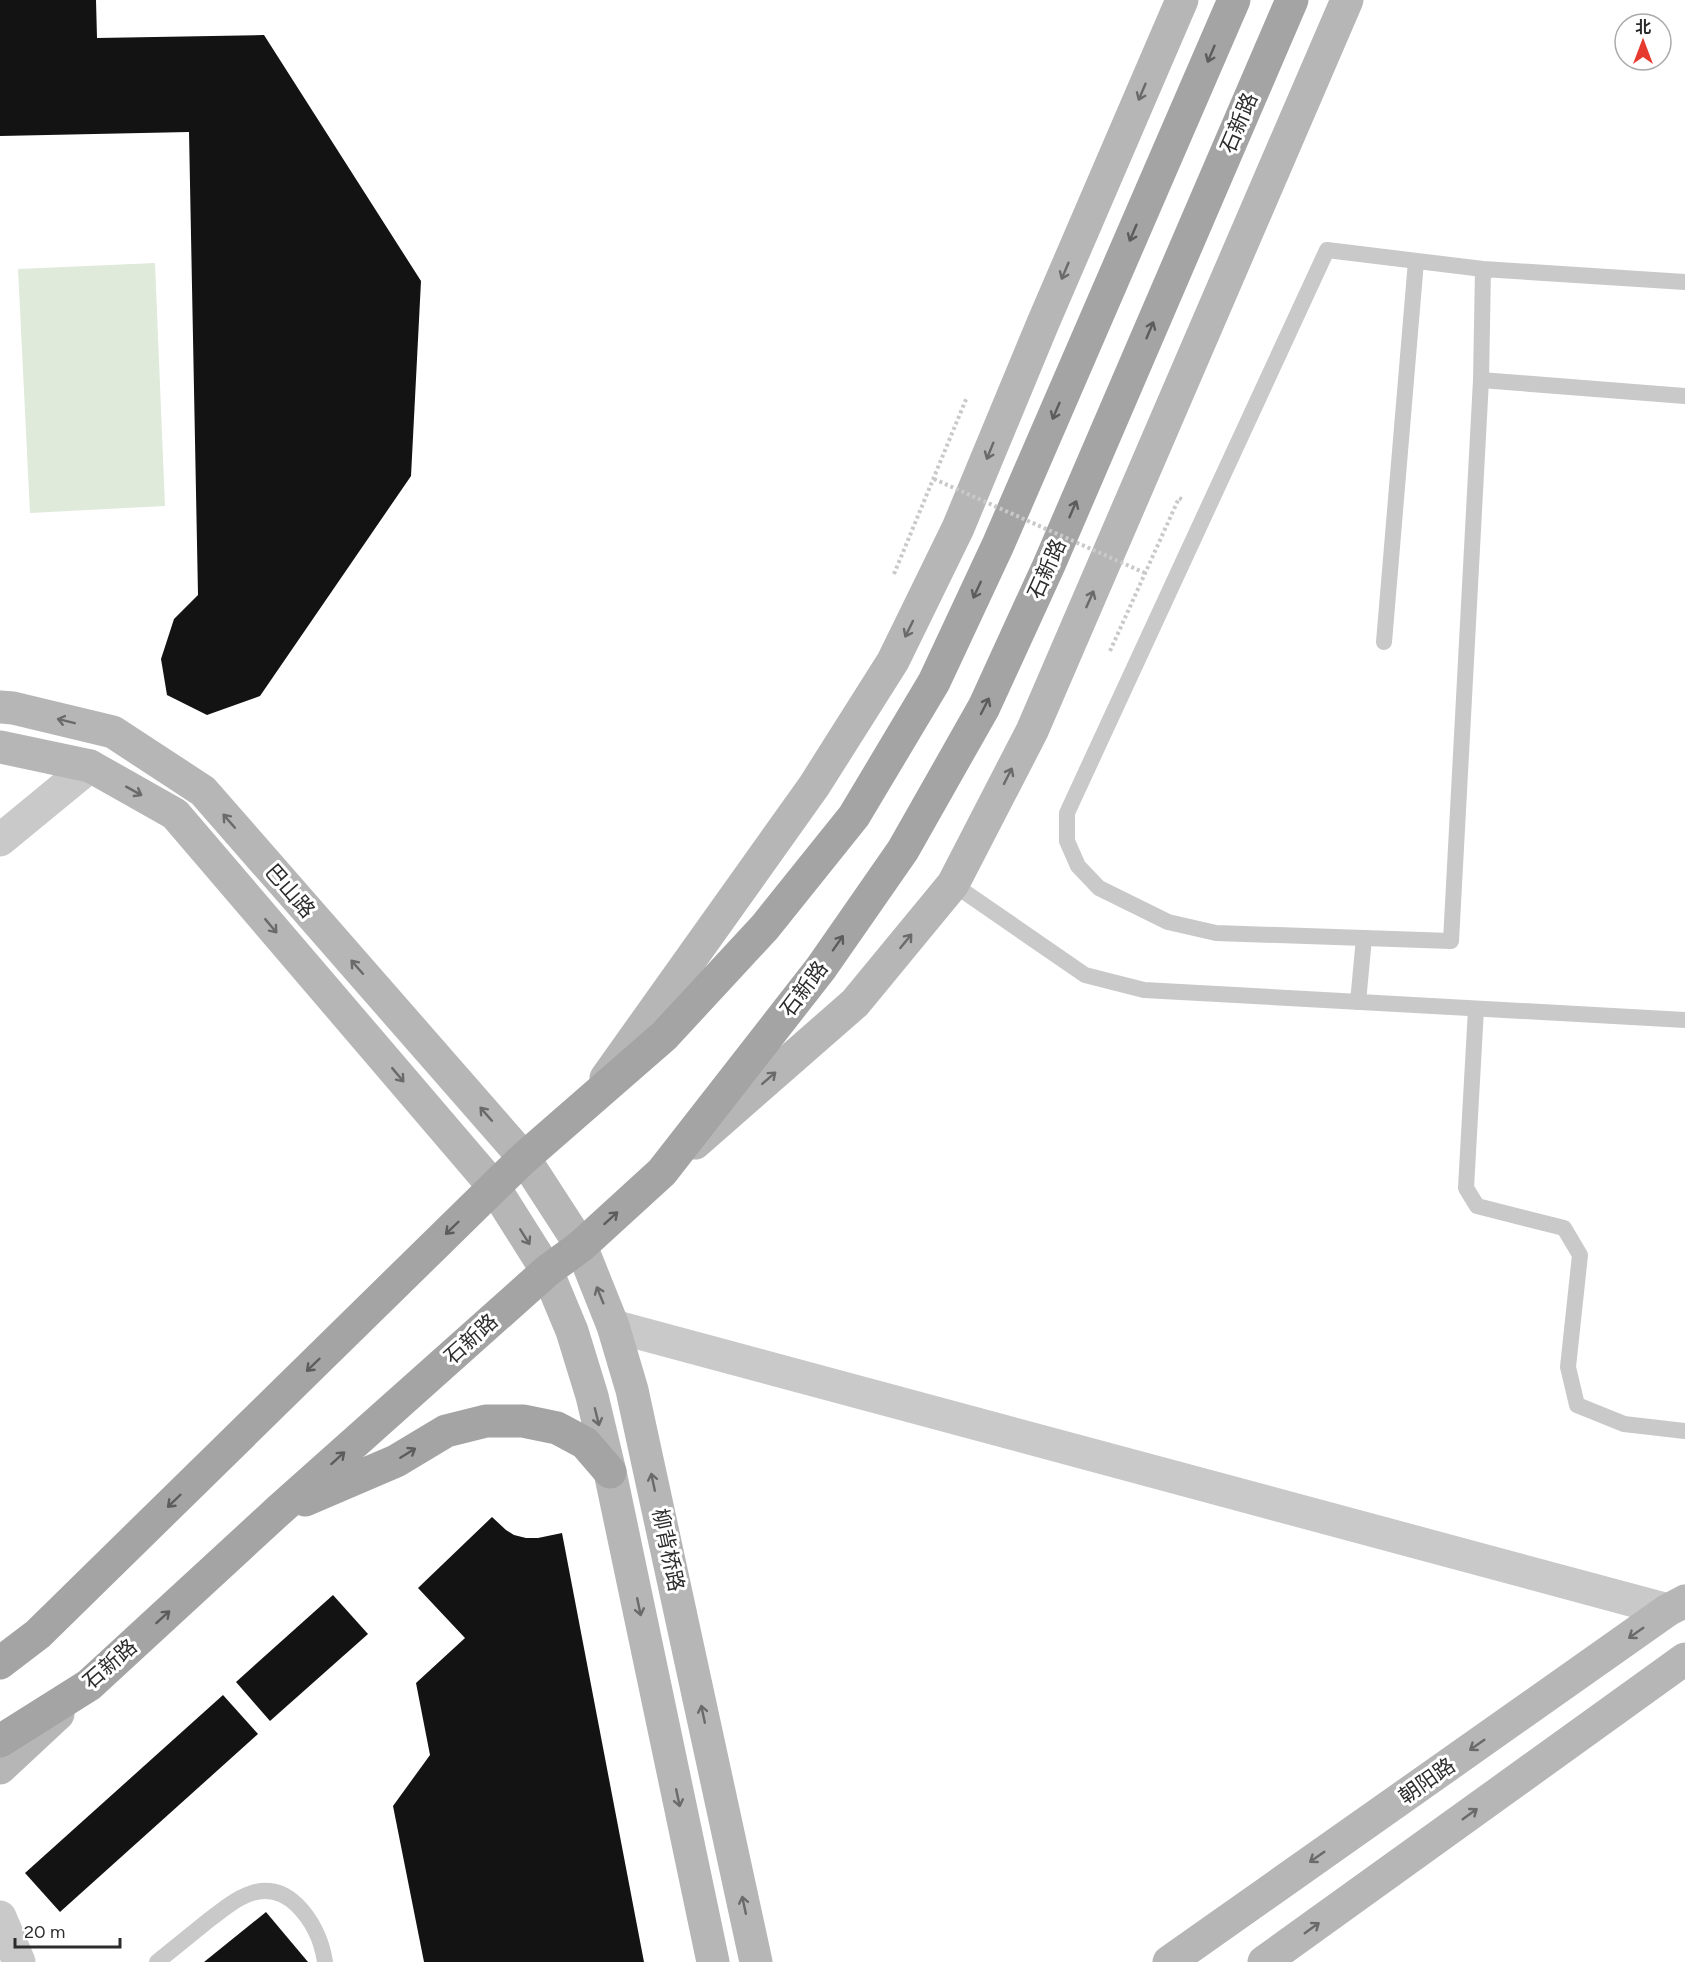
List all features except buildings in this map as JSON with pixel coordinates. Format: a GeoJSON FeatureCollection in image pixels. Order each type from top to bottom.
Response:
{"type":"FeatureCollection","features":[{"type":"Feature","properties":{"kind":"main road"},"geometry":{"type":"LineString","coordinates":[[0,1663],[38,1634],[524,1158],[664,1036],[765,927],[854,816],[934,682],[998,545],[1234,0]]}},
{"type":"Feature","properties":{"kind":"main road","name":"石新路"},"geometry":{"type":"LineString","coordinates":[[0,1741],[88,1685],[278,1511],[547,1272],[581,1246],[662,1172],[821,968],[903,850],[984,707],[1049,565],[1292,0]]}},
{"type":"Feature","properties":{"kind":"main road"},"geometry":{"type":"LineString","coordinates":[[278,1511],[396,1461],[446,1431],[486,1421],[523,1421],[557,1428],[585,1443],[610,1472]]}},
{"type":"Feature","properties":{"kind":"street"},"geometry":{"type":"LineString","coordinates":[[588,1103],[814,786],[893,661],[958,528],[1043,323],[1182,0]]}},
{"type":"Feature","properties":{"kind":"street"},"geometry":{"type":"LineString","coordinates":[[662,1172],[855,1003],[953,884],[1032,731],[1347,0]]}},
{"type":"Feature","properties":{"kind":"street","name":"巴山路"},"geometry":{"type":"LineString","coordinates":[[0,707],[13,708],[113,732],[203,791],[524,1158]]}},
{"type":"Feature","properties":{"kind":"street","name":"巴山路"},"geometry":{"type":"LineString","coordinates":[[0,747],[90,766],[175,814],[494,1187]]}},
{"type":"Feature","properties":{"kind":"street"},"geometry":{"type":"LineString","coordinates":[[0,840],[90,766]]}},
{"type":"Feature","properties":{"kind":"street","name":"柳背桥路"},"geometry":{"type":"LineString","coordinates":[[524,1158],[581,1246],[613,1326],[632,1390],[756,1962]]}},
{"type":"Feature","properties":{"kind":"street","name":"柳背桥路"},"geometry":{"type":"LineString","coordinates":[[494,1187],[547,1272],[578,1352],[592,1396],[713,1962]]}},
{"type":"Feature","properties":{"kind":"street"},"geometry":{"type":"LineString","coordinates":[[613,1326],[1676,1605]]}},
{"type":"Feature","properties":{"kind":"street","name":"朝阳路"},"geometry":{"type":"LineString","coordinates":[[1169,1962],[1676,1605]]}},
{"type":"Feature","properties":{"kind":"street"},"geometry":{"type":"LineString","coordinates":[[0,1651],[38,1634]]}},
{"type":"Feature","properties":{"kind":"street"},"geometry":{"type":"LineString","coordinates":[[1264,1962],[1685,1659]]}},
{"type":"Feature","properties":{"kind":"street"},"geometry":{"type":"LineString","coordinates":[[0,1768],[88,1685]]}},
{"type":"Feature","properties":{"kind":"street"},"geometry":{"type":"LineString","coordinates":[[0,1917],[19,1962]]}},
{"type":"Feature","properties":{"kind":"lane"},"geometry":{"type":"LineString","coordinates":[[1483,269],[1481,380],[1451,941],[1216,933],[1168,922],[1099,888],[1078,866],[1067,842],[1067,813],[1327,250],[1483,269],[1685,282]]}},
{"type":"Feature","properties":{"kind":"lane"},"geometry":{"type":"LineString","coordinates":[[1384,642],[1416,261]]}},
{"type":"Feature","properties":{"kind":"lane"},"geometry":{"type":"LineString","coordinates":[[1481,380],[1685,396]]}},
{"type":"Feature","properties":{"kind":"lane"},"geometry":{"type":"LineString","coordinates":[[953,884],[1085,975],[1144,990],[1685,1020]]}},
{"type":"Feature","properties":{"kind":"lane"},"geometry":{"type":"LineString","coordinates":[[1358,1002],[1364,938]]}},
{"type":"Feature","properties":{"kind":"lane"},"geometry":{"type":"LineString","coordinates":[[1476,1009],[1466,1188],[1477,1206],[1564,1228],[1580,1255],[1568,1367],[1577,1405],[1624,1424],[1685,1431]]}},
{"type":"Feature","properties":{"kind":"lane"},"geometry":{"type":"LineString","coordinates":[[157,1962],[230,1903],[258,1891],[272,1891],[288,1896],[303,1912],[317,1934],[325,1962]]}},
{"type":"Feature","properties":{"kind":"path"},"geometry":{"type":"LineString","coordinates":[[893,575],[967,397]]}},
{"type":"Feature","properties":{"kind":"path"},"geometry":{"type":"LineString","coordinates":[[934,479],[1145,573]]}},
{"type":"Feature","properties":{"kind":"path"},"geometry":{"type":"LineString","coordinates":[[1107,657],[1179,498]]}},
{"type":"Feature","properties":{"kind":"green space"},"geometry":{"type":"Polygon","coordinates":[[[155,263],[165,506],[30,513],[18,269],[155,263]]]}}]}
